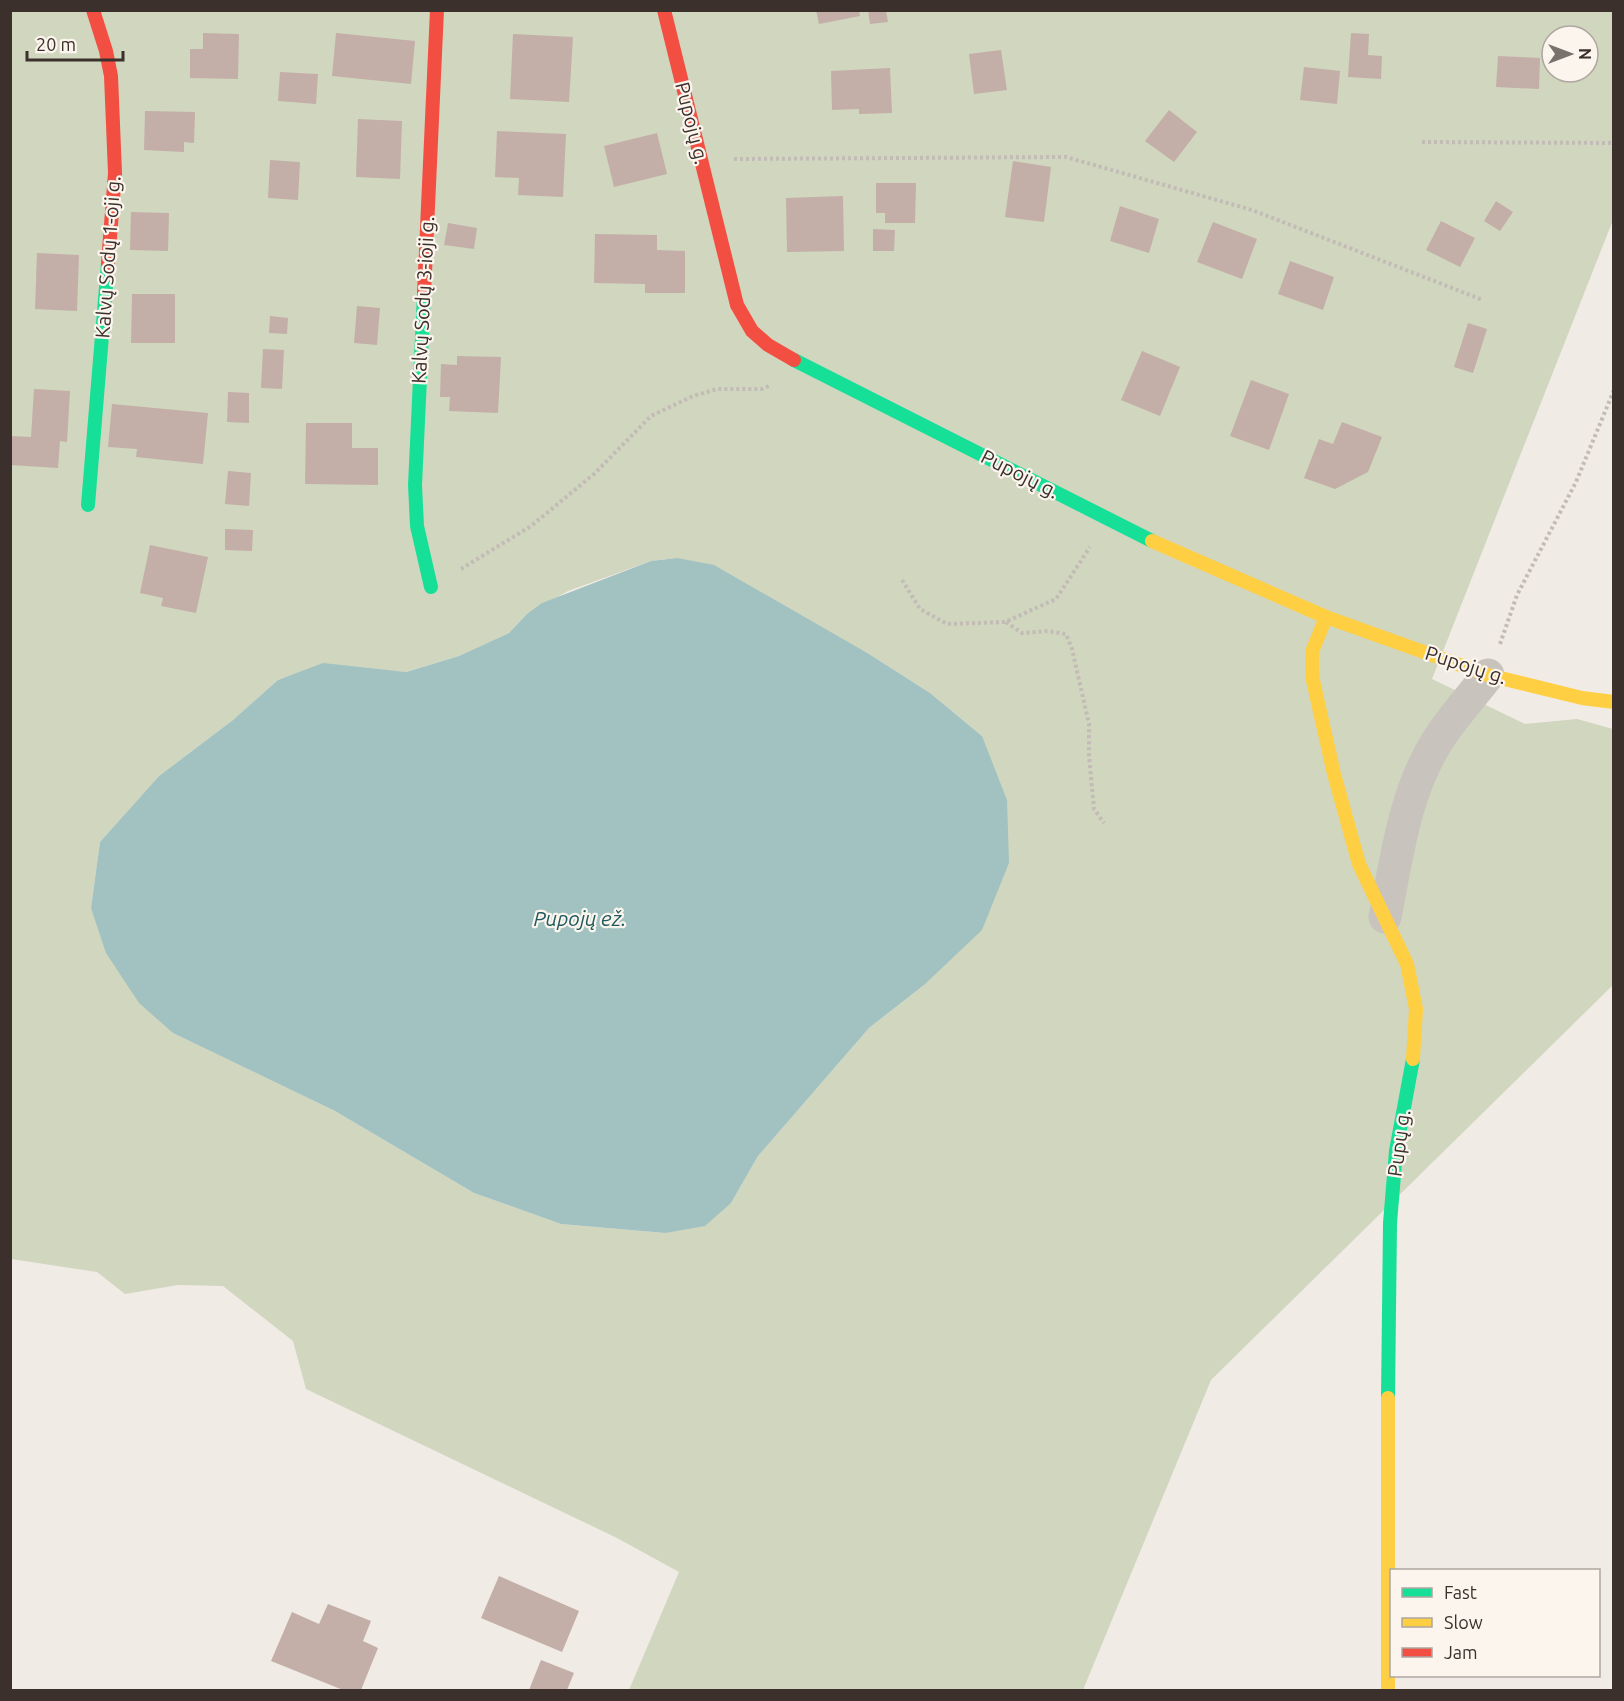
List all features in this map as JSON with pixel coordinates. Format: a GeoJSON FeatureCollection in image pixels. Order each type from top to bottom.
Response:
{"type":"FeatureCollection","features":[{"type":"Feature","properties":{"kind":"street","name":"Kalvų Sodų 1-oji g."},"geometry":{"type":"LineString","coordinates":[[88,506],[115,173],[111,76],[93,10]]}},
{"type":"Feature","properties":{"kind":"street","name":"Kalvų Sodų 3-ioji g."},"geometry":{"type":"LineString","coordinates":[[431,587],[417,526],[415,485],[437,10]]}},
{"type":"Feature","properties":{"kind":"street","name":"Pupojų g."},"geometry":{"type":"LineString","coordinates":[[664,10],[737,305],[752,331],[768,345],[799,363],[1155,542],[1326,617],[1488,675],[1582,698],[1614,702]]}},
{"type":"Feature","properties":{"kind":"street","name":"Pupų g."},"geometry":{"type":"LineString","coordinates":[[1326,617],[1312,652],[1312,676],[1334,774],[1359,864],[1407,964],[1416,1009],[1414,1053],[1396,1151],[1390,1223],[1388,1690]]}},
{"type":"Feature","properties":{"kind":"street"},"geometry":{"type":"LineString","coordinates":[[1385,916],[1404,825],[1418,779],[1440,737],[1488,675]]}},
{"type":"Feature","properties":{"kind":"path"},"geometry":{"type":"LineString","coordinates":[[1422,142],[1614,143]]}},
{"type":"Feature","properties":{"kind":"path"},"geometry":{"type":"LineString","coordinates":[[701,164],[740,158],[1066,157],[1252,210],[1483,300]]}},
{"type":"Feature","properties":{"kind":"path"},"geometry":{"type":"LineString","coordinates":[[431,587],[531,526],[594,474],[651,416],[693,396],[717,389],[762,389],[779,381],[799,363]]}},
{"type":"Feature","properties":{"kind":"path"},"geometry":{"type":"LineString","coordinates":[[1488,675],[1517,594],[1576,482],[1614,390]]}},
{"type":"Feature","properties":{"kind":"path"},"geometry":{"type":"LineString","coordinates":[[902,580],[920,609],[947,624],[1005,622],[1056,598],[1109,518]]}},
{"type":"Feature","properties":{"kind":"path"},"geometry":{"type":"LineString","coordinates":[[1005,622],[1022,633],[1048,631],[1066,634],[1072,649],[1089,724],[1089,756],[1094,809],[1104,823]]}},
{"type":"Feature","properties":{"kind":"green space"},"geometry":{"type":"Polygon","coordinates":[[[10,11],[1613,11],[1613,220],[1432,679],[1525,724],[1577,719],[1613,729],[1613,985],[1211,1380],[1083,1690],[629,1690],[679,1572],[617,1538],[306,1389],[293,1341],[223,1286],[178,1285],[125,1294],[97,1272],[11,1259],[10,11]],[[677,558],[651,561],[568,591],[527,614],[509,633],[459,656],[405,672],[323,664],[278,680],[233,720],[159,776],[100,842],[91,908],[173,1033],[335,1111],[474,1193],[561,1224],[665,1233],[731,1203],[758,1156],[869,1028],[924,985],[982,736],[930,693],[869,654],[677,558]]]}},
{"type":"Feature","properties":{"kind":"water","name":"Pupojų ež."},"geometry":{"type":"Polygon","coordinates":[[[677,558],[714,565],[869,654],[930,693],[982,736],[1007,800],[1009,863],[982,930],[924,985],[869,1028],[758,1156],[731,1203],[705,1226],[665,1233],[561,1224],[474,1193],[335,1111],[173,1033],[139,1003],[106,953],[91,908],[100,842],[159,776],[233,720],[278,680],[323,663],[406,672],[459,656],[509,633],[527,614],[542,603],[651,561],[677,558]]]}},
{"type":"Feature","properties":{"kind":"building"},"geometry":{"type":"Polygon","coordinates":[[[816,10],[859,10],[860,16],[819,24],[816,10]]]}},
{"type":"Feature","properties":{"kind":"building"},"geometry":{"type":"Polygon","coordinates":[[[868,10],[886,10],[888,22],[870,24],[868,10]]]}},
{"type":"Feature","properties":{"kind":"building"},"geometry":{"type":"Polygon","coordinates":[[[203,33],[239,34],[238,79],[190,78],[190,49],[203,49],[203,33]]]}},
{"type":"Feature","properties":{"kind":"building"},"geometry":{"type":"Polygon","coordinates":[[[336,33],[415,41],[411,84],[332,76],[336,33]]]}},
{"type":"Feature","properties":{"kind":"building"},"geometry":{"type":"Polygon","coordinates":[[[1351,33],[1369,34],[1368,55],[1382,56],[1381,79],[1348,77],[1351,33]]]}},
{"type":"Feature","properties":{"kind":"building"},"geometry":{"type":"Polygon","coordinates":[[[513,34],[573,37],[569,102],[510,99],[513,34]]]}},
{"type":"Feature","properties":{"kind":"building"},"geometry":{"type":"Polygon","coordinates":[[[1001,50],[1007,90],[974,94],[969,54],[1001,50]]]}},
{"type":"Feature","properties":{"kind":"building"},"geometry":{"type":"Polygon","coordinates":[[[1498,56],[1540,58],[1539,89],[1496,87],[1498,56]]]}},
{"type":"Feature","properties":{"kind":"building"},"geometry":{"type":"Polygon","coordinates":[[[1304,67],[1340,71],[1337,104],[1300,100],[1304,67]]]}},
{"type":"Feature","properties":{"kind":"building"},"geometry":{"type":"Polygon","coordinates":[[[890,68],[892,113],[859,114],[859,109],[832,110],[831,71],[890,68]]]}},
{"type":"Feature","properties":{"kind":"building"},"geometry":{"type":"Polygon","coordinates":[[[280,72],[318,74],[316,104],[278,101],[280,72]]]}},
{"type":"Feature","properties":{"kind":"building"},"geometry":{"type":"Polygon","coordinates":[[[1169,110],[1197,132],[1174,162],[1145,141],[1169,110]]]}},
{"type":"Feature","properties":{"kind":"building"},"geometry":{"type":"Polygon","coordinates":[[[145,111],[195,112],[194,143],[184,142],[184,152],[144,150],[145,111]]]}},
{"type":"Feature","properties":{"kind":"building"},"geometry":{"type":"Polygon","coordinates":[[[358,119],[402,121],[400,179],[356,177],[358,119]]]}},
{"type":"Feature","properties":{"kind":"building"},"geometry":{"type":"Polygon","coordinates":[[[497,131],[566,134],[563,197],[518,195],[519,178],[495,177],[497,131]]]}},
{"type":"Feature","properties":{"kind":"building"},"geometry":{"type":"Polygon","coordinates":[[[657,133],[667,174],[614,187],[604,146],[657,133]]]}},
{"type":"Feature","properties":{"kind":"building"},"geometry":{"type":"Polygon","coordinates":[[[270,160],[300,162],[298,200],[268,198],[270,160]]]}},
{"type":"Feature","properties":{"kind":"building"},"geometry":{"type":"Polygon","coordinates":[[[1013,161],[1051,167],[1044,222],[1005,217],[1013,161]]]}},
{"type":"Feature","properties":{"kind":"building"},"geometry":{"type":"Polygon","coordinates":[[[876,183],[916,183],[915,223],[885,223],[885,213],[876,213],[876,183]]]}},
{"type":"Feature","properties":{"kind":"building"},"geometry":{"type":"Polygon","coordinates":[[[843,196],[844,251],[787,252],[786,198],[843,196]]]}},
{"type":"Feature","properties":{"kind":"building"},"geometry":{"type":"Polygon","coordinates":[[[1496,201],[1513,212],[1500,231],[1484,221],[1496,201]]]}},
{"type":"Feature","properties":{"kind":"building"},"geometry":{"type":"Polygon","coordinates":[[[1120,206],[1159,219],[1149,253],[1110,241],[1120,206]]]}},
{"type":"Feature","properties":{"kind":"building"},"geometry":{"type":"Polygon","coordinates":[[[131,212],[169,213],[168,251],[130,250],[131,212]]]}},
{"type":"Feature","properties":{"kind":"building"},"geometry":{"type":"Polygon","coordinates":[[[1441,221],[1475,238],[1460,267],[1426,250],[1441,221]]]}},
{"type":"Feature","properties":{"kind":"building"},"geometry":{"type":"Polygon","coordinates":[[[1213,222],[1257,239],[1242,279],[1197,262],[1213,222]]]}},
{"type":"Feature","properties":{"kind":"building"},"geometry":{"type":"Polygon","coordinates":[[[448,223],[477,228],[474,249],[444,245],[448,223]]]}},
{"type":"Feature","properties":{"kind":"building"},"geometry":{"type":"Polygon","coordinates":[[[873,229],[895,230],[894,251],[873,251],[873,229]]]}},
{"type":"Feature","properties":{"kind":"building"},"geometry":{"type":"Polygon","coordinates":[[[595,234],[657,235],[657,250],[685,251],[685,293],[645,293],[645,284],[594,283],[595,234]]]}},
{"type":"Feature","properties":{"kind":"building"},"geometry":{"type":"Polygon","coordinates":[[[37,253],[79,255],[77,311],[35,309],[37,253]]]}},
{"type":"Feature","properties":{"kind":"building"},"geometry":{"type":"Polygon","coordinates":[[[1290,261],[1334,277],[1323,310],[1278,294],[1290,261]]]}},
{"type":"Feature","properties":{"kind":"building"},"geometry":{"type":"Polygon","coordinates":[[[132,294],[175,294],[175,343],[131,343],[132,294]]]}},
{"type":"Feature","properties":{"kind":"building"},"geometry":{"type":"Polygon","coordinates":[[[357,306],[380,308],[377,345],[354,343],[357,306]]]}},
{"type":"Feature","properties":{"kind":"building"},"geometry":{"type":"Polygon","coordinates":[[[270,316],[288,318],[287,334],[269,333],[270,316]]]}},
{"type":"Feature","properties":{"kind":"building"},"geometry":{"type":"Polygon","coordinates":[[[1468,323],[1487,329],[1473,373],[1454,367],[1468,323]]]}},
{"type":"Feature","properties":{"kind":"building"},"geometry":{"type":"Polygon","coordinates":[[[263,349],[284,350],[282,389],[261,388],[263,349]]]}},
{"type":"Feature","properties":{"kind":"building"},"geometry":{"type":"Polygon","coordinates":[[[1142,351],[1180,367],[1160,416],[1121,400],[1142,351]]]}},
{"type":"Feature","properties":{"kind":"building"},"geometry":{"type":"Polygon","coordinates":[[[457,356],[501,357],[498,413],[449,411],[450,397],[440,397],[441,364],[457,365],[457,356]]]}},
{"type":"Feature","properties":{"kind":"building"},"geometry":{"type":"Polygon","coordinates":[[[1251,380],[1289,394],[1269,450],[1230,436],[1251,380]]]}},
{"type":"Feature","properties":{"kind":"building"},"geometry":{"type":"Polygon","coordinates":[[[34,389],[70,391],[67,442],[60,441],[58,468],[10,465],[10,436],[31,437],[34,389]]]}},
{"type":"Feature","properties":{"kind":"building"},"geometry":{"type":"Polygon","coordinates":[[[228,392],[249,393],[249,423],[227,422],[228,392]]]}},
{"type":"Feature","properties":{"kind":"building"},"geometry":{"type":"Polygon","coordinates":[[[112,404],[208,413],[203,464],[136,457],[137,449],[108,447],[112,404]]]}},
{"type":"Feature","properties":{"kind":"building"},"geometry":{"type":"Polygon","coordinates":[[[1342,422],[1382,437],[1368,472],[1335,489],[1304,478],[1319,439],[1333,444],[1342,422]]]}},
{"type":"Feature","properties":{"kind":"building"},"geometry":{"type":"Polygon","coordinates":[[[306,423],[352,423],[352,448],[378,448],[378,485],[305,484],[306,423]]]}},
{"type":"Feature","properties":{"kind":"building"},"geometry":{"type":"Polygon","coordinates":[[[228,471],[251,473],[249,506],[225,504],[228,471]]]}},
{"type":"Feature","properties":{"kind":"building"},"geometry":{"type":"Polygon","coordinates":[[[225,529],[253,530],[252,551],[225,550],[225,529]]]}},
{"type":"Feature","properties":{"kind":"building"},"geometry":{"type":"Polygon","coordinates":[[[150,545],[208,557],[196,613],[161,606],[163,598],[140,593],[150,545]]]}},
{"type":"Feature","properties":{"kind":"building"},"geometry":{"type":"Polygon","coordinates":[[[499,1576],[579,1611],[562,1652],[481,1618],[499,1576]]]}},
{"type":"Feature","properties":{"kind":"building"},"geometry":{"type":"Polygon","coordinates":[[[328,1604],[371,1621],[363,1641],[378,1648],[361,1690],[343,1690],[271,1661],[292,1612],[319,1624],[328,1604]]]}},
{"type":"Feature","properties":{"kind":"building"},"geometry":{"type":"Polygon","coordinates":[[[541,1660],[574,1673],[567,1690],[529,1690],[541,1660]]]}},
{"type":"Feature","properties":{"kind":"traffic: fast"},"geometry":{"type":"LineString","coordinates":[[88,505],[108,263]]}},
{"type":"Feature","properties":{"kind":"traffic: fast"},"geometry":{"type":"LineString","coordinates":[[424,294],[415,485],[417,526],[431,587]]}},
{"type":"Feature","properties":{"kind":"traffic: fast"},"geometry":{"type":"LineString","coordinates":[[794,360],[1152,541]]}},
{"type":"Feature","properties":{"kind":"traffic: fast"},"geometry":{"type":"LineString","coordinates":[[1388,1398],[1390,1223],[1396,1151],[1413,1059]]}},
{"type":"Feature","properties":{"kind":"traffic: slow"},"geometry":{"type":"LineString","coordinates":[[1152,541],[1326,617],[1488,675],[1582,698],[1614,702]]}},
{"type":"Feature","properties":{"kind":"traffic: slow"},"geometry":{"type":"LineString","coordinates":[[1326,617],[1312,652],[1312,676],[1334,774],[1359,864],[1407,964],[1416,1009],[1413,1059]]}},
{"type":"Feature","properties":{"kind":"traffic: slow"},"geometry":{"type":"LineString","coordinates":[[1388,1398],[1388,1690]]}},
{"type":"Feature","properties":{"kind":"traffic: jam"},"geometry":{"type":"LineString","coordinates":[[93,10],[111,76],[115,173],[108,263]]}},
{"type":"Feature","properties":{"kind":"traffic: jam"},"geometry":{"type":"LineString","coordinates":[[424,294],[437,10]]}},
{"type":"Feature","properties":{"kind":"traffic: jam"},"geometry":{"type":"LineString","coordinates":[[664,10],[737,305],[752,331],[768,345],[794,360]]}}]}
